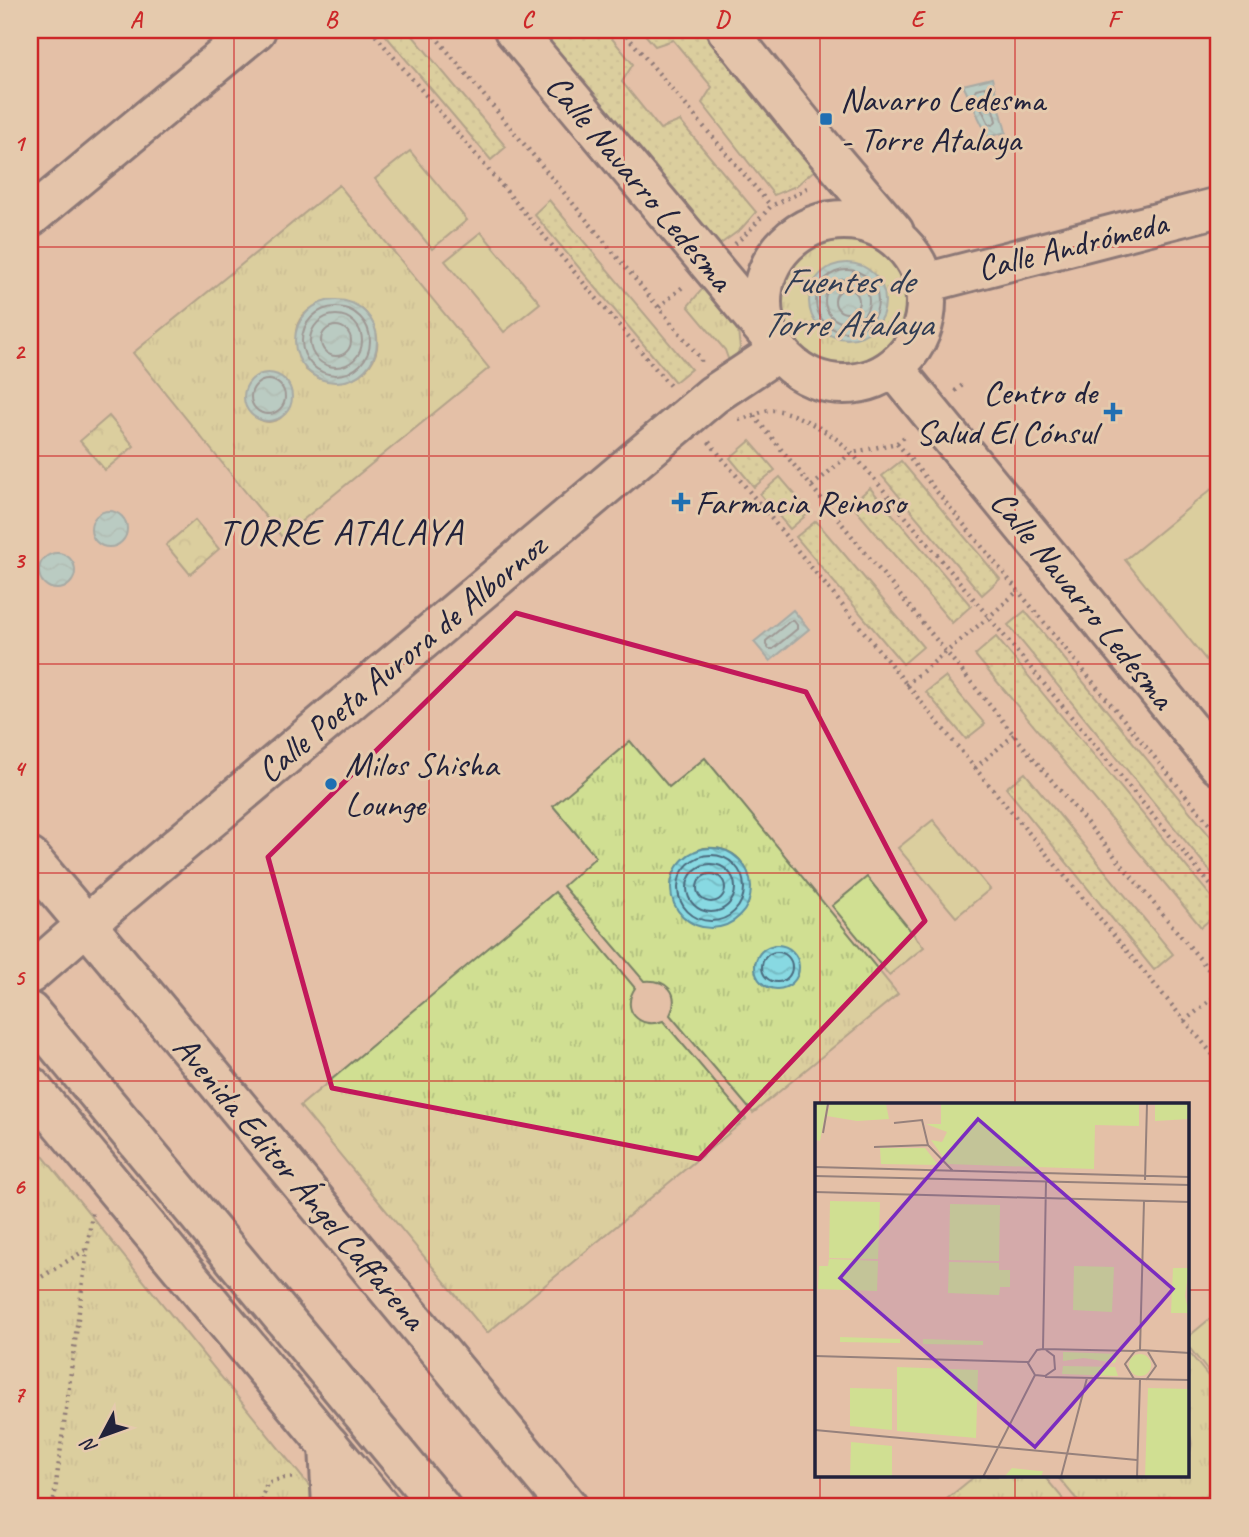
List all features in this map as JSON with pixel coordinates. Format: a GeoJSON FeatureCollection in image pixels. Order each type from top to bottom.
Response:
{"type":"FeatureCollection","features":[{"type":"Feature","properties":{"kind":"main road"},"geometry":{"type":"LineString","coordinates":[[30,217],[256,30]]}},
{"type":"Feature","properties":{"kind":"main road","name":"Calle Navarro Ledesma"},"geometry":{"type":"LineString","coordinates":[[514,30],[773,342]]}},
{"type":"Feature","properties":{"kind":"main road"},"geometry":{"type":"LineString","coordinates":[[739,33],[810,133],[919,269]]}},
{"type":"Feature","properties":{"kind":"main road","name":"Calle Andrómeda"},"geometry":{"type":"LineString","coordinates":[[919,269],[1219,207]]}},
{"type":"Feature","properties":{"kind":"main road"},"geometry":{"type":"LineString","coordinates":[[858,220],[892,235],[919,269],[926,314],[918,341],[900,364],[883,375],[846,385],[807,376],[773,342],[762,314],[761,302],[766,274],[780,248],[796,233],[820,222],[858,220]]}},
{"type":"Feature","properties":{"kind":"main road","name":"Calle Poeta Aurora de Albornoz"},"geometry":{"type":"LineString","coordinates":[[30,974],[773,342]]}},
{"type":"Feature","properties":{"kind":"main road","name":"Calle Navarro Ledesma"},"geometry":{"type":"LineString","coordinates":[[894,368],[1219,765]]}},
{"type":"Feature","properties":{"kind":"main road","name":"Avenida Editor Ángel Caffarena"},"geometry":{"type":"LineString","coordinates":[[30,858],[568,1507]]}},
{"type":"Feature","properties":{"kind":"main road"},"geometry":{"type":"LineString","coordinates":[[30,1012],[440,1507]]}},
{"type":"Feature","properties":{"kind":"main road"},"geometry":{"type":"LineString","coordinates":[[30,1086],[330,1476],[380,1507]]}},
{"type":"Feature","properties":{"kind":"path"},"geometry":{"type":"LineString","coordinates":[[371,30],[671,388]]}},
{"type":"Feature","properties":{"kind":"path"},"geometry":{"type":"LineString","coordinates":[[430,30],[701,359],[702,381],[734,421],[768,409],[792,413],[835,438],[851,453],[1219,895]]}},
{"type":"Feature","properties":{"kind":"path"},"geometry":{"type":"LineString","coordinates":[[622,30],[771,206]]}},
{"type":"Feature","properties":{"kind":"path"},"geometry":{"type":"LineString","coordinates":[[731,247],[771,206],[817,181]]}},
{"type":"Feature","properties":{"kind":"path"},"geometry":{"type":"LineString","coordinates":[[659,307],[689,282]]}},
{"type":"Feature","properties":{"kind":"path"},"geometry":{"type":"LineString","coordinates":[[754,416],[1219,982]]}},
{"type":"Feature","properties":{"kind":"path"},"geometry":{"type":"LineString","coordinates":[[717,436],[708,443],[1219,1062]]}},
{"type":"Feature","properties":{"kind":"path"},"geometry":{"type":"LineString","coordinates":[[812,486],[851,453],[897,443],[1219,836]]}},
{"type":"Feature","properties":{"kind":"path"},"geometry":{"type":"LineString","coordinates":[[906,684],[1019,590]]}},
{"type":"Feature","properties":{"kind":"path"},"geometry":{"type":"LineString","coordinates":[[975,768],[1014,735]]}},
{"type":"Feature","properties":{"kind":"path"},"geometry":{"type":"LineString","coordinates":[[1184,1021],[1219,994]]}},
{"type":"Feature","properties":{"kind":"path"},"geometry":{"type":"LineString","coordinates":[[53,1507],[93,1209]]}},
{"type":"Feature","properties":{"kind":"path"},"geometry":{"type":"LineString","coordinates":[[30,1284],[88,1249]]}},
{"type":"Feature","properties":{"kind":"path"},"geometry":{"type":"LineString","coordinates":[[260,1507],[267,1483],[284,1478],[330,1476]]}},
{"type":"Feature","properties":{"kind":"highlighted area"},"geometry":{"type":"Polygon","coordinates":[[[516,613],[806,692],[925,921],[699,1159],[332,1088],[268,857],[516,613]]]}},
{"type":"Feature","properties":{"kind":"green space"},"geometry":{"type":"Polygon","coordinates":[[[381,30],[408,30],[506,147],[491,160],[381,30]]]}},
{"type":"Feature","properties":{"kind":"green space"},"geometry":{"type":"Polygon","coordinates":[[[534,30],[605,30],[633,64],[622,82],[660,129],[680,121],[756,212],[741,229],[715,248],[534,30]]]}},
{"type":"Feature","properties":{"kind":"green space"},"geometry":{"type":"Polygon","coordinates":[[[641,30],[705,30],[818,167],[796,186],[774,195],[702,103],[712,87],[673,40],[655,46],[641,30]]]}},
{"type":"Feature","properties":{"kind":"green space"},"geometry":{"type":"Polygon","coordinates":[[[410,151],[467,220],[432,249],[375,179],[410,151]]]}},
{"type":"Feature","properties":{"kind":"green space"},"geometry":{"type":"Polygon","coordinates":[[[339,185],[489,368],[282,537],[133,353],[339,185]],[[333,300],[304,314],[296,335],[305,369],[319,378],[333,382],[360,375],[370,366],[376,354],[377,340],[373,324],[364,310],[353,304],[333,300]],[[264,374],[255,377],[246,406],[259,419],[271,422],[281,417],[288,408],[291,396],[289,385],[280,377],[264,374]]]}},
{"type":"Feature","properties":{"kind":"green space"},"geometry":{"type":"Polygon","coordinates":[[[549,200],[691,369],[675,382],[534,214],[549,200]]]}},
{"type":"Feature","properties":{"kind":"green space"},"geometry":{"type":"Polygon","coordinates":[[[481,232],[540,303],[504,332],[445,261],[481,232]]]}},
{"type":"Feature","properties":{"kind":"green space"},"geometry":{"type":"Polygon","coordinates":[[[844,239],[869,244],[890,258],[904,279],[909,304],[904,329],[890,350],[869,364],[844,369],[819,364],[798,350],[784,329],[779,304],[784,279],[798,258],[819,244],[844,239]]]}},
{"type":"Feature","properties":{"kind":"green space"},"geometry":{"type":"Polygon","coordinates":[[[704,287],[738,331],[740,348],[731,367],[725,350],[688,306],[704,287]]]}},
{"type":"Feature","properties":{"kind":"green space"},"geometry":{"type":"Polygon","coordinates":[[[109,416],[134,446],[105,470],[80,441],[109,416]]]}},
{"type":"Feature","properties":{"kind":"green space"},"geometry":{"type":"Polygon","coordinates":[[[750,441],[775,470],[754,487],[730,458],[750,441]]]}},
{"type":"Feature","properties":{"kind":"green space"},"geometry":{"type":"Polygon","coordinates":[[[901,461],[1000,579],[982,595],[882,476],[901,461]]]}},
{"type":"Feature","properties":{"kind":"green space"},"geometry":{"type":"Polygon","coordinates":[[[780,477],[810,512],[790,529],[760,494],[780,477]]]}},
{"type":"Feature","properties":{"kind":"green space"},"geometry":{"type":"Polygon","coordinates":[[[1219,483],[1219,676],[1125,560],[1219,483]]]}},
{"type":"Feature","properties":{"kind":"green space"},"geometry":{"type":"Polygon","coordinates":[[[870,488],[971,606],[952,623],[851,504],[870,488]]]}},
{"type":"Feature","properties":{"kind":"green space"},"geometry":{"type":"Polygon","coordinates":[[[195,520],[219,549],[190,574],[166,545],[195,520]]]}},
{"type":"Feature","properties":{"kind":"green space"},"geometry":{"type":"Polygon","coordinates":[[[816,521],[923,647],[903,664],[796,537],[816,521]]]}},
{"type":"Feature","properties":{"kind":"green space"},"geometry":{"type":"Polygon","coordinates":[[[1025,611],[1219,847],[1219,882],[1008,625],[1025,611]]]}},
{"type":"Feature","properties":{"kind":"green space"},"geometry":{"type":"Polygon","coordinates":[[[996,637],[1219,906],[1219,912],[1201,927],[975,655],[996,637]]]}},
{"type":"Feature","properties":{"kind":"green space"},"geometry":{"type":"Polygon","coordinates":[[[945,677],[985,724],[966,739],[926,692],[945,677]]]}},
{"type":"Feature","properties":{"kind":"green space"},"geometry":{"type":"Polygon","coordinates":[[[630,741],[669,787],[705,758],[898,994],[753,1113],[670,1015],[674,1000],[669,989],[659,982],[644,981],[563,886],[596,857],[553,806],[630,741]],[[704,848],[682,862],[672,881],[675,903],[692,923],[748,904],[750,893],[747,872],[736,856],[716,848],[704,848]],[[774,945],[755,963],[758,977],[768,987],[798,974],[793,954],[774,945]]]}},
{"type":"Feature","properties":{"kind":"green space"},"geometry":{"type":"Polygon","coordinates":[[[1025,773],[1173,954],[1154,970],[1006,788],[1025,773]]]}},
{"type":"Feature","properties":{"kind":"green space"},"geometry":{"type":"Polygon","coordinates":[[[933,820],[990,889],[956,917],[898,848],[933,820]]]}},
{"type":"Feature","properties":{"kind":"green space"},"geometry":{"type":"Polygon","coordinates":[[[867,877],[924,947],[889,975],[832,906],[867,877]]]}},
{"type":"Feature","properties":{"kind":"green space"},"geometry":{"type":"Polygon","coordinates":[[[555,892],[635,988],[630,1004],[635,1016],[647,1023],[663,1021],[746,1119],[487,1333],[300,1106],[555,892]]]}},
{"type":"Feature","properties":{"kind":"green space"},"geometry":{"type":"Polygon","coordinates":[[[30,1140],[319,1498],[318,1507],[30,1507],[30,1140]]]}},
{"type":"Feature","properties":{"kind":"green space"},"geometry":{"type":"Polygon","coordinates":[[[1218,1312],[1219,1385],[1190,1349],[1190,1335],[1218,1312]]]}},
{"type":"Feature","properties":{"kind":"green space"},"geometry":{"type":"Polygon","coordinates":[[[1190,1354],[1219,1390],[1219,1488],[1208,1496],[1200,1507],[1083,1507],[1059,1478],[1190,1478],[1190,1354]]]}},
{"type":"Feature","properties":{"kind":"green space"},"geometry":{"type":"Polygon","coordinates":[[[973,1478],[1046,1478],[1070,1507],[937,1507],[973,1478]]]}},
{"type":"Feature","properties":{"kind":"water"},"geometry":{"type":"Polygon","coordinates":[[[992,78],[1006,132],[988,137],[963,85],[992,78]]]}},
{"type":"Feature","properties":{"kind":"water","name":"Fuentes de Torre Atalaya"},"geometry":{"type":"Polygon","coordinates":[[[847,263],[862,266],[874,274],[882,286],[885,301],[882,316],[874,328],[862,336],[847,339],[832,336],[820,328],[812,316],[809,301],[812,286],[820,274],[832,266],[847,263]]]}},
{"type":"Feature","properties":{"kind":"water"},"geometry":{"type":"Polygon","coordinates":[[[328,300],[344,300],[359,307],[370,318],[377,333],[374,357],[365,370],[344,382],[328,382],[313,375],[302,364],[295,349],[295,333],[302,318],[313,307],[328,300]]]}},
{"type":"Feature","properties":{"kind":"water"},"geometry":{"type":"Polygon","coordinates":[[[268,373],[285,380],[292,397],[285,414],[268,421],[251,414],[244,397],[251,380],[268,373]]]}},
{"type":"Feature","properties":{"kind":"water"},"geometry":{"type":"Polygon","coordinates":[[[109,511],[121,517],[127,529],[121,541],[109,547],[97,541],[91,529],[97,517],[109,511]]]}},
{"type":"Feature","properties":{"kind":"water"},"geometry":{"type":"Polygon","coordinates":[[[57,553],[69,559],[75,571],[69,583],[57,589],[45,583],[39,571],[45,559],[57,553]]]}},
{"type":"Feature","properties":{"kind":"water"},"geometry":{"type":"Polygon","coordinates":[[[793,610],[809,629],[770,661],[754,642],[793,610]]]}},
{"type":"Feature","properties":{"kind":"water"},"geometry":{"type":"Polygon","coordinates":[[[711,848],[726,851],[739,860],[748,873],[751,888],[748,903],[739,916],[726,925],[711,928],[696,925],[683,916],[674,903],[671,888],[674,873],[683,860],[696,851],[711,848]]]}},
{"type":"Feature","properties":{"kind":"water"},"geometry":{"type":"Polygon","coordinates":[[[777,945],[793,951],[799,967],[793,983],[777,989],[761,983],[755,967],[761,951],[777,945]]]}},
{"type":"Feature","properties":{"kind":"place","name":"Navarro Ledesma - Torre Atalaya"},"geometry":{"type":"Point","coordinates":[826,119]}},
{"type":"Feature","properties":{"kind":"place","name":"Centro de Salud El Cónsul"},"geometry":{"type":"Point","coordinates":[1113,412]}},
{"type":"Feature","properties":{"kind":"place","name":"Farmacia Reinoso"},"geometry":{"type":"Point","coordinates":[681,502]}},
{"type":"Feature","properties":{"kind":"place","name":"Milos Shisha Lounge"},"geometry":{"type":"Point","coordinates":[331,784]}},
{"type":"Feature","properties":{"kind":"district","name":"TORRE ATALAYA"},"geometry":{"type":"Point","coordinates":[341,531]}}]}
